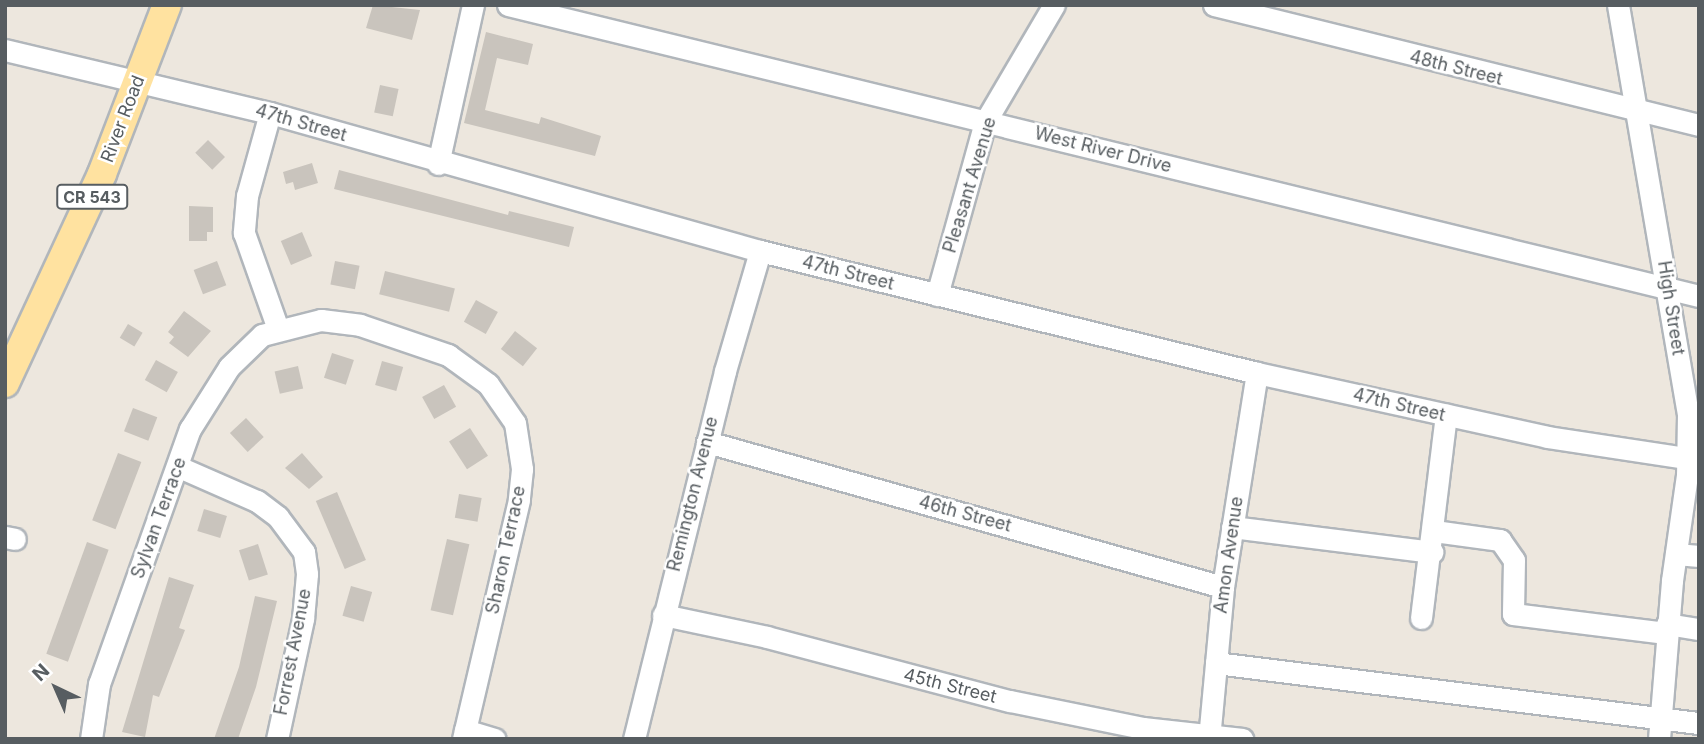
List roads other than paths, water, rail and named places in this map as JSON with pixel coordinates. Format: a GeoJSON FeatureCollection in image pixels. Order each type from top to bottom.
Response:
{"type":"FeatureCollection","features":[{"type":"Feature","properties":{"kind":"main road","name":"River Road"},"geometry":{"type":"LineString","coordinates":[[5,383],[102,174],[167,5]]}},
{"type":"Feature","properties":{"kind":"street"},"geometry":{"type":"LineString","coordinates":[[438,163],[473,5]]}},
{"type":"Feature","properties":{"kind":"street","name":"West River Drive"},"geometry":{"type":"LineString","coordinates":[[508,5],[1699,296]]}},
{"type":"Feature","properties":{"kind":"street","name":"Pleasant Avenue"},"geometry":{"type":"LineString","coordinates":[[937,295],[985,122],[1054,5]]}},
{"type":"Feature","properties":{"kind":"street","name":"48th Street"},"geometry":{"type":"LineString","coordinates":[[1214,5],[1699,125]]}},
{"type":"Feature","properties":{"kind":"street","name":"High Street"},"geometry":{"type":"LineString","coordinates":[[1618,5],[1688,414],[1693,459],[1675,554],[1660,728]]}},
{"type":"Feature","properties":{"kind":"street","name":"47th Street"},"geometry":{"type":"LineString","coordinates":[[7,56],[138,81],[270,113],[438,163],[760,251],[1257,373],[1547,437],[1693,459]]}},
{"type":"Feature","properties":{"kind":"street"},"geometry":{"type":"LineString","coordinates":[[270,113],[247,197],[244,233],[278,328]]}},
{"type":"Feature","properties":{"kind":"street","name":"Remington Avenue"},"geometry":{"type":"LineString","coordinates":[[634,739],[707,442],[760,251]]}},
{"type":"Feature","properties":{"kind":"street","name":"Sharon Terrace"},"geometry":{"type":"LineString","coordinates":[[278,328],[321,320],[360,325],[448,355],[488,384],[515,423],[522,469],[519,500],[464,734]]}},
{"type":"Feature","properties":{"kind":"street","name":"Sylvan Terrace"},"geometry":{"type":"LineString","coordinates":[[91,739],[99,684],[179,467],[190,429],[229,367],[262,335],[278,328]]}},
{"type":"Feature","properties":{"kind":"street","name":"Amon Avenue"},"geometry":{"type":"LineString","coordinates":[[1209,737],[1223,587],[1257,373]]}},
{"type":"Feature","properties":{"kind":"street"},"geometry":{"type":"LineString","coordinates":[[1421,618],[1433,541],[1446,415]]}},
{"type":"Feature","properties":{"kind":"street","name":"46th Street"},"geometry":{"type":"LineString","coordinates":[[707,442],[1223,587]]}},
{"type":"Feature","properties":{"kind":"street","name":"Forrest Avenue"},"geometry":{"type":"LineString","coordinates":[[179,467],[257,501],[278,517],[304,552],[307,574],[303,619],[277,739]]}},
{"type":"Feature","properties":{"kind":"street"},"geometry":{"type":"LineString","coordinates":[[1232,527],[1433,541],[1500,540],[1514,560],[1513,614],[1699,629]]}},
{"type":"Feature","properties":{"kind":"street"},"geometry":{"type":"LineString","coordinates":[[1675,554],[1699,556]]}},
{"type":"Feature","properties":{"kind":"street","name":"45th Street"},"geometry":{"type":"LineString","coordinates":[[663,615],[767,637],[1010,701],[1143,728],[1242,739]]}},
{"type":"Feature","properties":{"kind":"street"},"geometry":{"type":"LineString","coordinates":[[1216,663],[1660,728],[1699,723]]}},
{"type":"Feature","properties":{"kind":"street"},"geometry":{"type":"LineString","coordinates":[[464,734],[495,739]]}}]}
